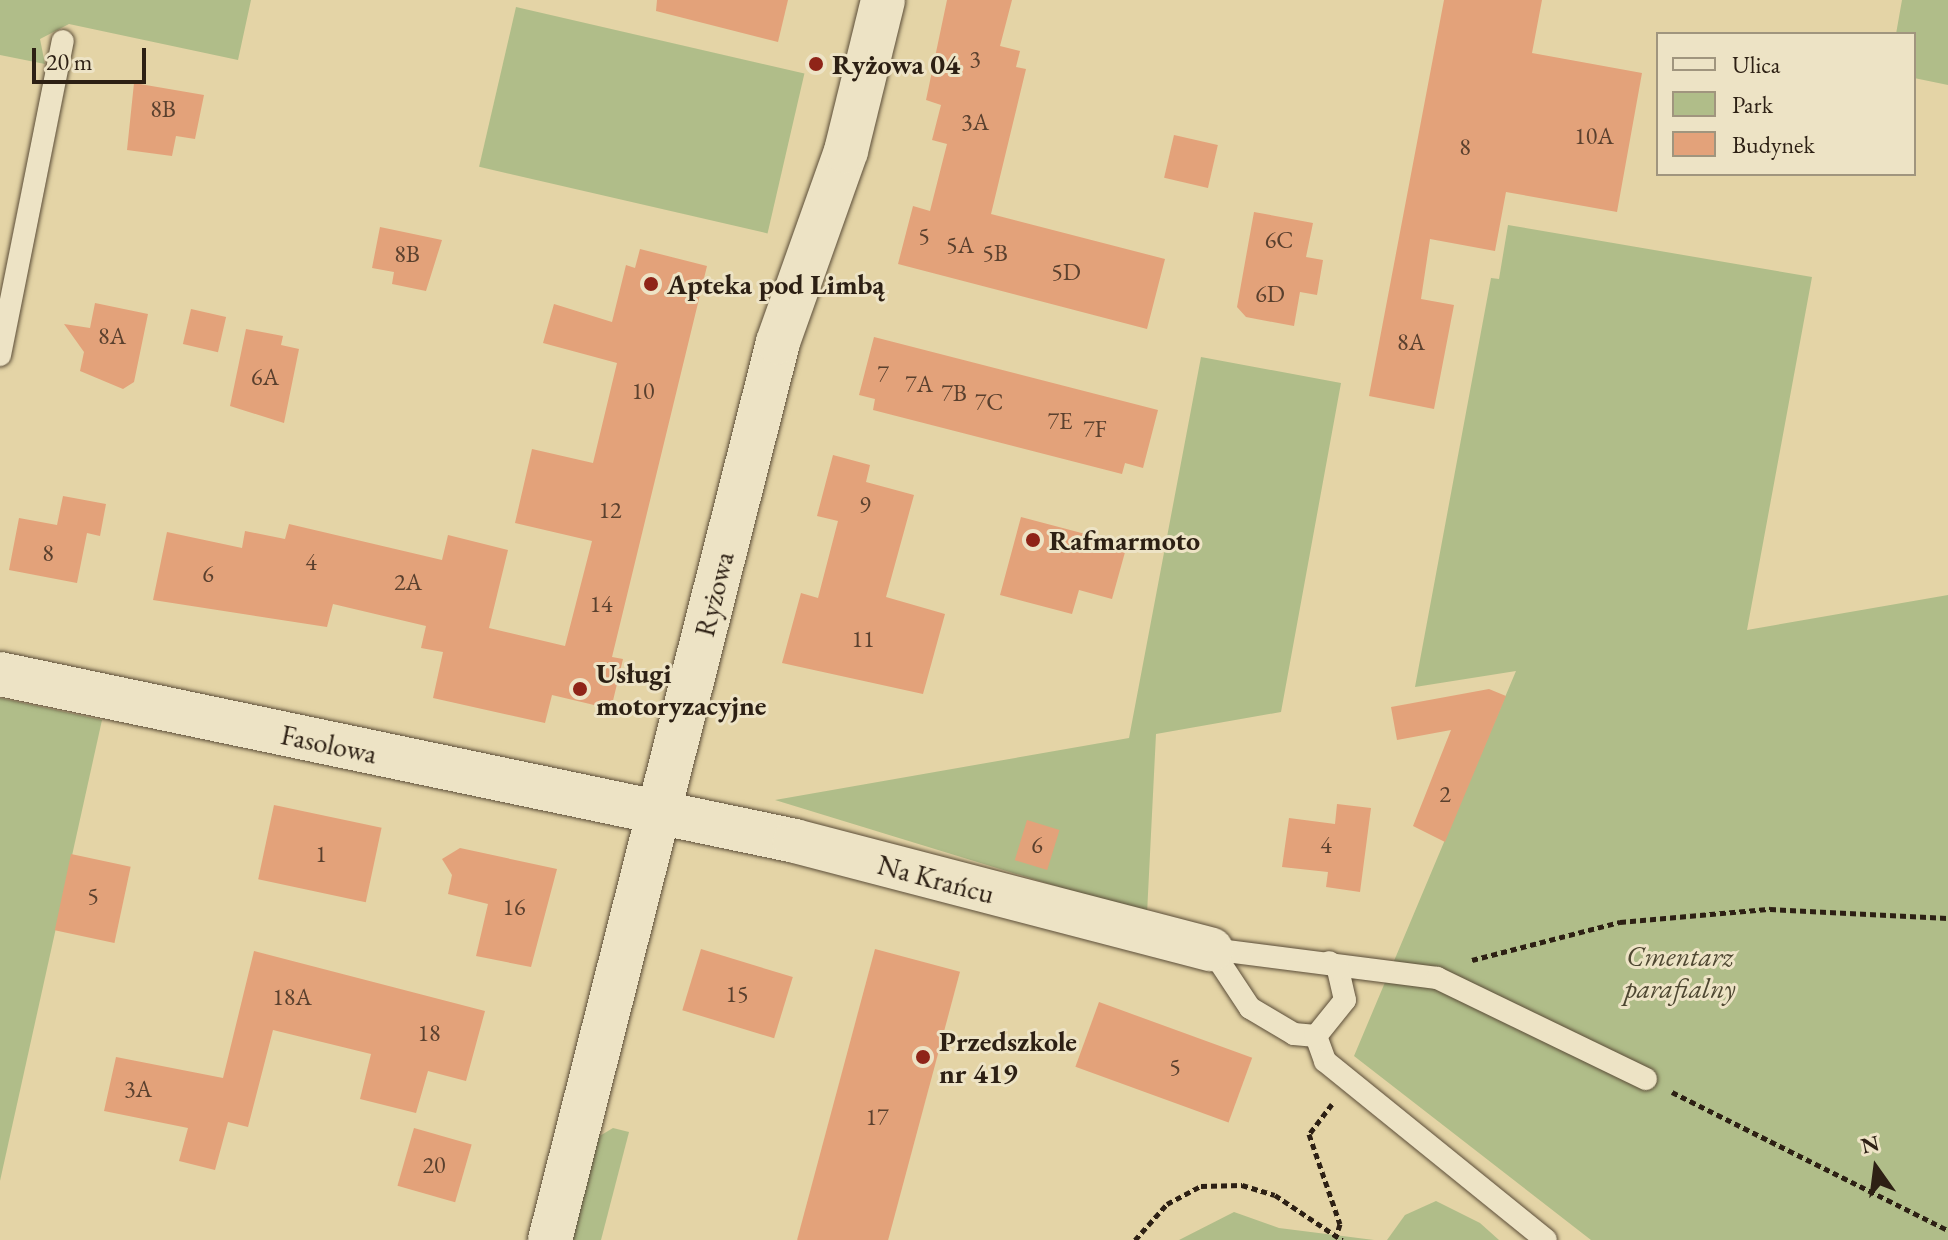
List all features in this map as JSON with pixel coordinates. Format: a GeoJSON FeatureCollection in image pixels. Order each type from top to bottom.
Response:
{"type":"FeatureCollection","features":[{"type":"Feature","properties":{"kind":"street","name":"Ryżowa"},"geometry":{"type":"LineString","coordinates":[[550,1240],[778,342],[846,151],[883,0]]}},
{"type":"Feature","properties":{"kind":"street","name":"Fasolowa"},"geometry":{"type":"LineString","coordinates":[[0,674],[659,815]]}},
{"type":"Feature","properties":{"kind":"street","name":"Na Krańcu"},"geometry":{"type":"LineString","coordinates":[[659,815],[795,841],[1211,949]]}},
{"type":"Feature","properties":{"kind":"lane"},"geometry":{"type":"LineString","coordinates":[[0,355],[63,41]]}},
{"type":"Feature","properties":{"kind":"lane"},"geometry":{"type":"LineString","coordinates":[[1211,949],[1250,1008],[1294,1034],[1316,1036]]}},
{"type":"Feature","properties":{"kind":"lane","name":"Na Krańcu"},"geometry":{"type":"LineString","coordinates":[[1211,949],[1437,978],[1646,1079]]}},
{"type":"Feature","properties":{"kind":"lane"},"geometry":{"type":"LineString","coordinates":[[1316,1036],[1345,1000],[1338,969],[1329,962]]}},
{"type":"Feature","properties":{"kind":"lane"},"geometry":{"type":"LineString","coordinates":[[1316,1036],[1325,1061],[1546,1240]]}},
{"type":"Feature","properties":{"kind":"path"},"geometry":{"type":"LineString","coordinates":[[1437,978],[1453,965],[1620,922],[1770,909],[1948,918]]}},
{"type":"Feature","properties":{"kind":"path"},"geometry":{"type":"LineString","coordinates":[[1646,1079],[1948,1230]]}},
{"type":"Feature","properties":{"kind":"path"},"geometry":{"type":"LineString","coordinates":[[1135,1240],[1167,1204],[1201,1186],[1242,1185],[1275,1195],[1339,1238],[1340,1224],[1309,1134]]}},
{"type":"Feature","properties":{"kind":"green space"},"geometry":{"type":"Polygon","coordinates":[[[0,0],[251,0],[238,60],[69,24],[40,39],[45,64],[0,55],[0,0]]]}},
{"type":"Feature","properties":{"kind":"green space"},"geometry":{"type":"Polygon","coordinates":[[[1902,0],[1948,0],[1948,85],[1916,78],[1916,32],[1896,32],[1902,0]]]}},
{"type":"Feature","properties":{"kind":"green space"},"geometry":{"type":"Polygon","coordinates":[[[516,7],[804,74],[768,233],[479,167],[516,7]]]}},
{"type":"Feature","properties":{"kind":"green space","name":"Cmentarz parafialny"},"geometry":{"type":"Polygon","coordinates":[[[1508,225],[1812,277],[1747,630],[1948,595],[1948,1240],[1591,1240],[1354,1056],[1516,671],[1415,687],[1491,278],[1499,279],[1508,225]]]}},
{"type":"Feature","properties":{"kind":"green space"},"geometry":{"type":"Polygon","coordinates":[[[1201,357],[1341,383],[1281,712],[1156,734],[1147,914],[775,800],[1129,738],[1201,357]]]}},
{"type":"Feature","properties":{"kind":"green space"},"geometry":{"type":"Polygon","coordinates":[[[0,698],[102,720],[0,1181],[0,698]]]}},
{"type":"Feature","properties":{"kind":"green space"},"geometry":{"type":"Polygon","coordinates":[[[613,1128],[629,1132],[601,1240],[572,1240],[598,1137],[613,1128]]]}},
{"type":"Feature","properties":{"kind":"green space"},"geometry":{"type":"Polygon","coordinates":[[[1436,1201],[1480,1223],[1499,1240],[1387,1240],[1405,1215],[1436,1201]]]}},
{"type":"Feature","properties":{"kind":"green space"},"geometry":{"type":"Polygon","coordinates":[[[1234,1212],[1279,1228],[1374,1240],[1179,1240],[1234,1212]]]}},
{"type":"Feature","properties":{"kind":"building"},"geometry":{"type":"Polygon","coordinates":[[[657,0],[788,0],[778,42],[656,11],[657,0]]]}},
{"type":"Feature","properties":{"kind":"building"},"geometry":{"type":"Polygon","coordinates":[[[947,0],[1012,0],[1000,46],[1020,51],[1016,67],[1026,69],[991,214],[1165,259],[1147,329],[898,264],[913,206],[930,211],[947,144],[932,140],[941,105],[926,100],[947,0]]]}},
{"type":"Feature","properties":{"kind":"building"},"geometry":{"type":"Polygon","coordinates":[[[1444,0],[1542,0],[1532,53],[1642,73],[1617,212],[1506,192],[1495,251],[1430,239],[1421,299],[1454,305],[1434,409],[1369,396],[1444,0]]]}},
{"type":"Feature","properties":{"kind":"building"},"geometry":{"type":"Polygon","coordinates":[[[134,83],[204,95],[195,139],[176,136],[172,156],[127,150],[134,83]]]}},
{"type":"Feature","properties":{"kind":"building"},"geometry":{"type":"Polygon","coordinates":[[[1174,135],[1218,145],[1208,188],[1164,178],[1174,135]]]}},
{"type":"Feature","properties":{"kind":"building"},"geometry":{"type":"Polygon","coordinates":[[[1254,212],[1313,223],[1306,257],[1323,260],[1317,295],[1300,292],[1294,326],[1246,317],[1237,307],[1254,212]]]}},
{"type":"Feature","properties":{"kind":"building"},"geometry":{"type":"Polygon","coordinates":[[[380,227],[442,240],[426,291],[392,284],[394,272],[372,268],[380,227]]]}},
{"type":"Feature","properties":{"kind":"building"},"geometry":{"type":"Polygon","coordinates":[[[640,249],[707,266],[612,657],[623,659],[611,709],[552,695],[545,723],[433,698],[443,652],[421,648],[426,626],[333,604],[327,627],[153,600],[167,532],[242,548],[245,531],[285,539],[289,524],[442,560],[448,535],[508,550],[489,628],[565,646],[592,541],[515,523],[532,449],[593,463],[617,363],[543,343],[554,304],[612,322],[626,265],[635,268],[640,249]]]}},
{"type":"Feature","properties":{"kind":"building"},"geometry":{"type":"Polygon","coordinates":[[[95,303],[148,314],[134,382],[123,389],[80,371],[84,352],[64,324],[90,328],[95,303]]]}},
{"type":"Feature","properties":{"kind":"building"},"geometry":{"type":"Polygon","coordinates":[[[191,309],[226,317],[218,352],[183,344],[191,309]]]}},
{"type":"Feature","properties":{"kind":"building"},"geometry":{"type":"Polygon","coordinates":[[[246,329],[283,336],[281,345],[299,349],[284,423],[230,406],[246,329]]]}},
{"type":"Feature","properties":{"kind":"building"},"geometry":{"type":"Polygon","coordinates":[[[874,337],[1158,410],[1143,468],[1125,463],[1122,474],[873,410],[875,399],[859,395],[874,337]]]}},
{"type":"Feature","properties":{"kind":"building"},"geometry":{"type":"Polygon","coordinates":[[[833,455],[870,465],[866,482],[914,495],[886,597],[945,614],[923,694],[782,663],[801,593],[818,598],[838,521],[817,516],[833,455]]]}},
{"type":"Feature","properties":{"kind":"building"},"geometry":{"type":"Polygon","coordinates":[[[63,496],[106,504],[100,536],[87,533],[77,583],[9,570],[19,518],[57,525],[63,496]]]}},
{"type":"Feature","properties":{"kind":"building"},"geometry":{"type":"Polygon","coordinates":[[[1021,517],[1127,545],[1112,599],[1079,590],[1072,614],[1000,595],[1021,517]]]}},
{"type":"Feature","properties":{"kind":"building"},"geometry":{"type":"Polygon","coordinates":[[[1489,689],[1506,696],[1445,842],[1413,826],[1451,730],[1397,740],[1391,707],[1489,689]]]}},
{"type":"Feature","properties":{"kind":"building"},"geometry":{"type":"Polygon","coordinates":[[[1337,804],[1371,808],[1360,892],[1326,887],[1328,872],[1282,867],[1289,818],[1335,824],[1337,804]]]}},
{"type":"Feature","properties":{"kind":"building"},"geometry":{"type":"Polygon","coordinates":[[[274,805],[382,828],[366,902],[258,879],[274,805]]]}},
{"type":"Feature","properties":{"kind":"building"},"geometry":{"type":"Polygon","coordinates":[[[1027,820],[1060,830],[1047,870],[1015,860],[1027,820]]]}},
{"type":"Feature","properties":{"kind":"building"},"geometry":{"type":"Polygon","coordinates":[[[460,848],[557,869],[531,967],[476,956],[488,904],[448,894],[452,875],[442,859],[460,848]]]}},
{"type":"Feature","properties":{"kind":"building"},"geometry":{"type":"Polygon","coordinates":[[[71,854],[131,867],[114,943],[55,930],[71,854]]]}},
{"type":"Feature","properties":{"kind":"building"},"geometry":{"type":"Polygon","coordinates":[[[701,949],[793,977],[774,1038],[682,1010],[701,949]]]}},
{"type":"Feature","properties":{"kind":"building"},"geometry":{"type":"Polygon","coordinates":[[[875,949],[960,972],[888,1240],[797,1240],[875,949]]]}},
{"type":"Feature","properties":{"kind":"building"},"geometry":{"type":"Polygon","coordinates":[[[254,951],[485,1011],[466,1081],[428,1071],[416,1113],[360,1099],[371,1054],[273,1030],[248,1127],[228,1122],[215,1170],[179,1161],[188,1128],[104,1111],[116,1057],[223,1078],[254,951]]]}},
{"type":"Feature","properties":{"kind":"building"},"geometry":{"type":"Polygon","coordinates":[[[1099,1002],[1252,1058],[1229,1123],[1075,1067],[1099,1002]]]}},
{"type":"Feature","properties":{"kind":"building"},"geometry":{"type":"Polygon","coordinates":[[[414,1128],[472,1145],[455,1202],[397,1186],[414,1128]]]}},
{"type":"Feature","properties":{"kind":"place","name":"Ryżowa 04"},"geometry":{"type":"Point","coordinates":[816,64]}},
{"type":"Feature","properties":{"kind":"place","name":"Apteka pod Limbą"},"geometry":{"type":"Point","coordinates":[651,284]}},
{"type":"Feature","properties":{"kind":"place","name":"Rafmarmoto"},"geometry":{"type":"Point","coordinates":[1033,540]}},
{"type":"Feature","properties":{"kind":"place","name":"Usługi motoryzacyjne"},"geometry":{"type":"Point","coordinates":[580,689]}},
{"type":"Feature","properties":{"kind":"place","name":"Przedszkole nr 419"},"geometry":{"type":"Point","coordinates":[923,1057]}}]}
